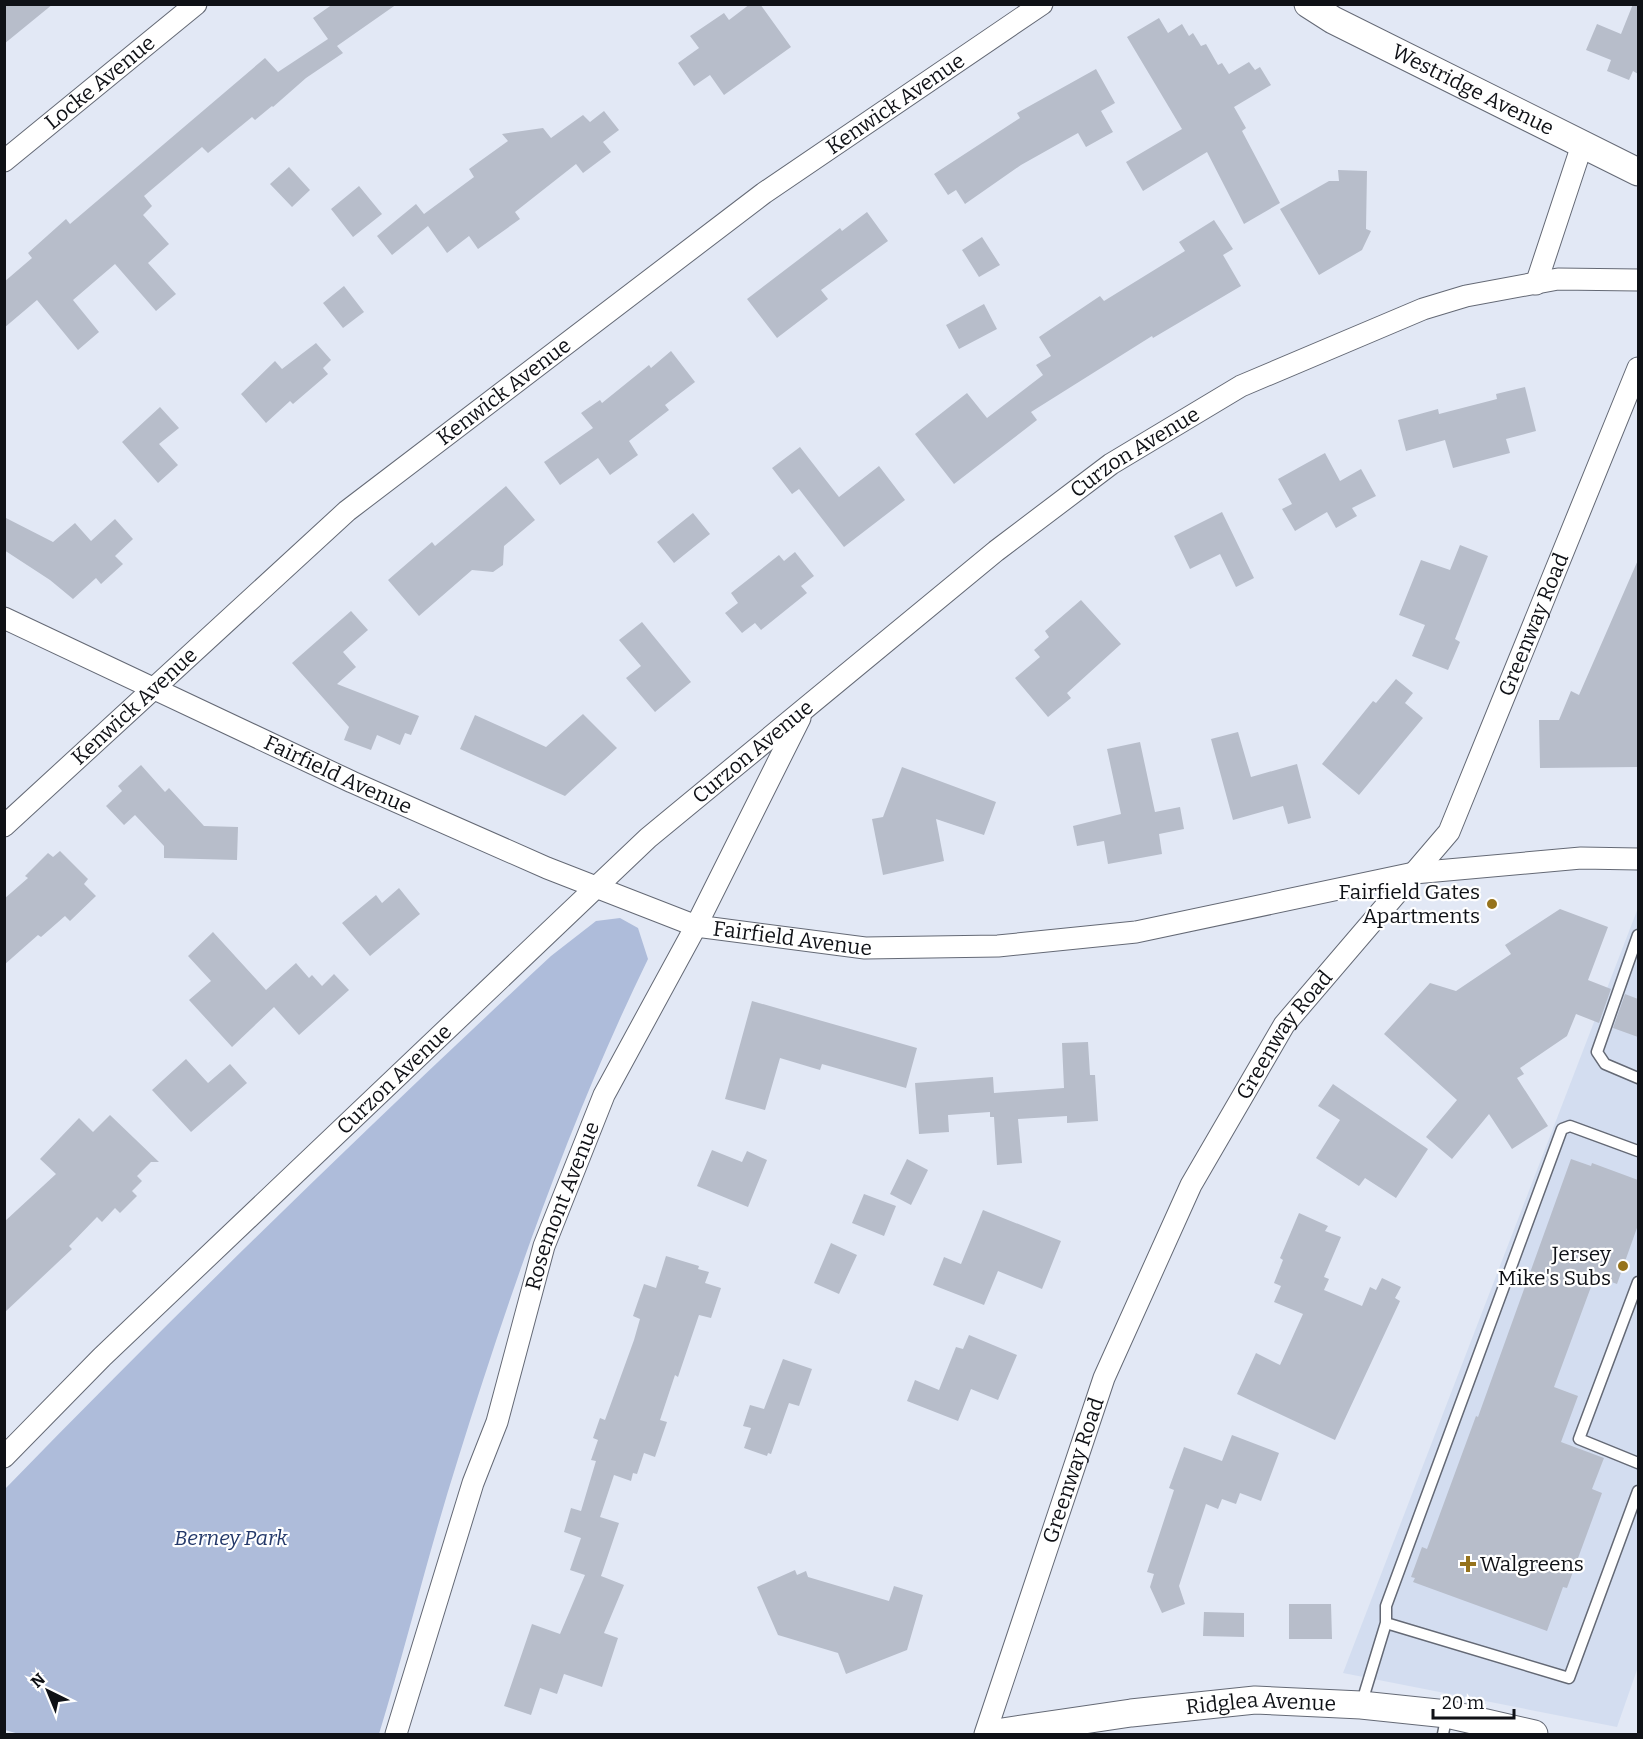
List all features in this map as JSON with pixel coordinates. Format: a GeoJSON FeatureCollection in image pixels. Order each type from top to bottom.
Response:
{"type":"FeatureCollection","features":[{"type":"Feature","properties":{"kind":"street","name":"Locke Avenue"},"geometry":{"type":"LineString","coordinates":[[4,161],[196,4]]}},
{"type":"Feature","properties":{"kind":"street","name":"Kenwick Avenue"},"geometry":{"type":"LineString","coordinates":[[4,826],[357,504],[764,193],[1042,4]]}},
{"type":"Feature","properties":{"kind":"street","name":"Westridge Avenue"},"geometry":{"type":"LineString","coordinates":[[1308,4],[1333,20],[1638,172]]}},
{"type":"Feature","properties":{"kind":"street"},"geometry":{"type":"LineString","coordinates":[[1536,284],[1582,145]]}},
{"type":"Feature","properties":{"kind":"street","name":"Curzon Avenue"},"geometry":{"type":"LineString","coordinates":[[4,1457],[102,1357],[648,838],[996,551],[1111,464],[1241,386],[1423,309],[1466,296],[1558,279],[1638,280]]}},
{"type":"Feature","properties":{"kind":"street","name":"Greenway Road"},"geometry":{"type":"LineString","coordinates":[[987,1734],[1104,1378],[1191,1185],[1284,1025],[1449,832],[1638,368]]}},
{"type":"Feature","properties":{"kind":"street","name":"Fairfield Avenue"},"geometry":{"type":"LineString","coordinates":[[4,618],[352,782],[597,888],[696,926],[865,948],[998,946],[1136,932],[1414,873],[1581,858],[1638,859]]}},
{"type":"Feature","properties":{"kind":"street","name":"Rosemont Avenue"},"geometry":{"type":"LineString","coordinates":[[396,1734],[473,1483],[497,1422],[544,1246],[604,1095],[696,926],[804,709]]}},
{"type":"Feature","properties":{"kind":"street","name":"Ridglea Avenue"},"geometry":{"type":"LineString","coordinates":[[987,1734],[1131,1713],[1255,1700],[1361,1705],[1445,1724],[1534,1734]]}},
{"type":"Feature","properties":{"kind":"lane"},"geometry":{"type":"LineString","coordinates":[[1638,935],[1597,1052],[1605,1065],[1638,1078]]}},
{"type":"Feature","properties":{"kind":"lane"},"geometry":{"type":"LineString","coordinates":[[1361,1705],[1386,1623],[1386,1606],[1562,1129],[1570,1126],[1638,1151]]}},
{"type":"Feature","properties":{"kind":"lane"},"geometry":{"type":"LineString","coordinates":[[1638,1282],[1579,1439],[1638,1463]]}},
{"type":"Feature","properties":{"kind":"lane"},"geometry":{"type":"LineString","coordinates":[[1386,1623],[1569,1678],[1638,1491]]}},
{"type":"Feature","properties":{"kind":"shaded area"},"geometry":{"type":"Polygon","coordinates":[[[1638,908],[1638,1667],[1617,1727],[1343,1673],[1638,908]]]}},
{"type":"Feature","properties":{"kind":"green space","name":"Berney Park"},"geometry":{"type":"Polygon","coordinates":[[[620,918],[638,928],[648,959],[593,1081],[521,1268],[447,1493],[379,1734],[19,1734],[5,1730],[5,1489],[275,1219],[551,956],[596,921],[620,918]]]}},
{"type":"Feature","properties":{"kind":"building"},"geometry":{"type":"Polygon","coordinates":[[[4,4],[53,4],[4,44],[4,4]]]}},
{"type":"Feature","properties":{"kind":"building"},"geometry":{"type":"Polygon","coordinates":[[[333,4],[397,4],[337,46],[343,53],[306,78],[273,107],[255,120],[252,117],[208,153],[202,147],[144,196],[152,206],[143,215],[169,244],[148,263],[176,294],[156,311],[115,264],[73,300],[99,332],[78,350],[37,300],[4,328],[4,282],[32,258],[28,253],[66,219],[70,224],[265,58],[278,72],[328,39],[313,18],[333,4]]]}},
{"type":"Feature","properties":{"kind":"building"},"geometry":{"type":"Polygon","coordinates":[[[750,4],[760,4],[791,47],[724,95],[710,75],[694,86],[678,63],[699,48],[690,36],[724,13],[729,20],[750,4]]]}},
{"type":"Feature","properties":{"kind":"building"},"geometry":{"type":"Polygon","coordinates":[[[1633,4],[1638,4],[1638,74],[1633,71],[1629,80],[1607,71],[1611,60],[1586,50],[1597,24],[1621,34],[1633,4]]]}},
{"type":"Feature","properties":{"kind":"building"},"geometry":{"type":"Polygon","coordinates":[[[1159,18],[1168,33],[1182,24],[1189,36],[1193,33],[1201,46],[1206,44],[1218,65],[1222,63],[1229,74],[1249,62],[1255,70],[1260,67],[1271,85],[1234,107],[1246,128],[1242,131],[1280,203],[1244,224],[1207,152],[1143,191],[1126,162],[1182,129],[1127,37],[1159,18]]]}},
{"type":"Feature","properties":{"kind":"building"},"geometry":{"type":"Polygon","coordinates":[[[1096,69],[1115,103],[1101,111],[1113,132],[1086,147],[1078,133],[1021,165],[965,204],[956,190],[948,195],[934,174],[1020,118],[1017,113],[1096,69]]]}},
{"type":"Feature","properties":{"kind":"building"},"geometry":{"type":"Polygon","coordinates":[[[604,111],[619,130],[603,142],[611,152],[583,173],[576,164],[515,212],[520,219],[478,249],[469,236],[447,253],[428,226],[392,255],[377,236],[416,204],[424,214],[474,177],[469,169],[508,141],[502,134],[543,128],[551,138],[583,115],[590,122],[604,111]]]}},
{"type":"Feature","properties":{"kind":"building"},"geometry":{"type":"Polygon","coordinates":[[[289,167],[310,190],[292,207],[270,184],[289,167]]]}},
{"type":"Feature","properties":{"kind":"building"},"geometry":{"type":"Polygon","coordinates":[[[1338,170],[1367,171],[1366,229],[1371,231],[1362,250],[1319,275],[1280,209],[1329,181],[1339,181],[1338,170]]]}},
{"type":"Feature","properties":{"kind":"building"},"geometry":{"type":"Polygon","coordinates":[[[359,186],[382,214],[353,237],[331,209],[359,186]]]}},
{"type":"Feature","properties":{"kind":"building"},"geometry":{"type":"Polygon","coordinates":[[[867,212],[888,241],[821,290],[828,299],[777,338],[747,299],[840,228],[842,231],[867,212]]]}},
{"type":"Feature","properties":{"kind":"building"},"geometry":{"type":"Polygon","coordinates":[[[1214,220],[1233,249],[1223,255],[1241,286],[1153,338],[1152,336],[1031,412],[1037,420],[954,484],[915,434],[967,393],[987,418],[1043,375],[1036,365],[1051,356],[1039,337],[1100,296],[1104,301],[1185,251],[1179,242],[1214,220]]]}},
{"type":"Feature","properties":{"kind":"building"},"geometry":{"type":"Polygon","coordinates":[[[982,237],[1000,265],[979,277],[962,250],[982,237]]]}},
{"type":"Feature","properties":{"kind":"building"},"geometry":{"type":"Polygon","coordinates":[[[344,286],[364,312],[343,328],[323,303],[344,286]]]}},
{"type":"Feature","properties":{"kind":"building"},"geometry":{"type":"Polygon","coordinates":[[[984,304],[997,329],[959,349],[946,325],[984,304]]]}},
{"type":"Feature","properties":{"kind":"building"},"geometry":{"type":"Polygon","coordinates":[[[316,343],[331,360],[323,368],[328,374],[293,404],[290,401],[266,423],[241,394],[275,361],[282,369],[316,343]]]}},
{"type":"Feature","properties":{"kind":"building"},"geometry":{"type":"Polygon","coordinates":[[[671,351],[695,382],[665,405],[669,410],[629,441],[638,455],[610,475],[598,458],[560,485],[544,462],[593,428],[581,413],[600,400],[602,403],[649,365],[651,368],[671,351]]]}},
{"type":"Feature","properties":{"kind":"building"},"geometry":{"type":"Polygon","coordinates":[[[1525,387],[1536,431],[1506,439],[1510,453],[1453,468],[1445,440],[1406,451],[1398,420],[1438,409],[1439,414],[1497,399],[1496,394],[1525,387]]]}},
{"type":"Feature","properties":{"kind":"building"},"geometry":{"type":"Polygon","coordinates":[[[160,407],[179,428],[159,444],[178,465],[158,483],[122,442],[160,407]]]}},
{"type":"Feature","properties":{"kind":"building"},"geometry":{"type":"Polygon","coordinates":[[[800,447],[839,497],[879,466],[905,500],[844,547],[799,489],[792,494],[772,468],[800,447]]]}},
{"type":"Feature","properties":{"kind":"building"},"geometry":{"type":"Polygon","coordinates":[[[1325,453],[1340,481],[1361,469],[1376,496],[1352,508],[1357,516],[1336,528],[1327,512],[1295,531],[1282,509],[1292,504],[1278,479],[1325,453]]]}},
{"type":"Feature","properties":{"kind":"building"},"geometry":{"type":"Polygon","coordinates":[[[506,486],[535,520],[504,546],[503,565],[493,572],[472,570],[419,616],[388,580],[432,542],[435,546],[506,486]]]}},
{"type":"Feature","properties":{"kind":"building"},"geometry":{"type":"Polygon","coordinates":[[[1222,512],[1254,578],[1236,587],[1220,554],[1190,569],[1174,536],[1222,512]]]}},
{"type":"Feature","properties":{"kind":"building"},"geometry":{"type":"Polygon","coordinates":[[[693,513],[710,534],[674,563],[657,542],[693,513]]]}},
{"type":"Feature","properties":{"kind":"building"},"geometry":{"type":"Polygon","coordinates":[[[4,517],[53,542],[75,523],[91,541],[115,519],[133,539],[115,556],[123,564],[101,584],[96,578],[73,599],[50,580],[4,550],[4,517]]]}},
{"type":"Feature","properties":{"kind":"building"},"geometry":{"type":"Polygon","coordinates":[[[1460,545],[1488,556],[1455,639],[1460,642],[1448,670],[1412,656],[1425,625],[1399,615],[1421,560],[1450,570],[1460,545]]]}},
{"type":"Feature","properties":{"kind":"building"},"geometry":{"type":"Polygon","coordinates":[[[795,552],[814,576],[801,586],[807,593],[761,630],[755,623],[742,633],[725,613],[738,603],[731,593],[779,555],[784,561],[795,552]]]}},
{"type":"Feature","properties":{"kind":"building"},"geometry":{"type":"Polygon","coordinates":[[[1638,560],[1638,767],[1540,768],[1539,720],[1559,720],[1571,691],[1579,695],[1638,560]]]}},
{"type":"Feature","properties":{"kind":"building"},"geometry":{"type":"Polygon","coordinates":[[[1081,600],[1121,644],[1067,693],[1071,698],[1048,717],[1015,678],[1040,657],[1034,650],[1049,637],[1045,631],[1081,600]]]}},
{"type":"Feature","properties":{"kind":"building"},"geometry":{"type":"Polygon","coordinates":[[[351,611],[368,630],[343,652],[356,667],[337,684],[419,716],[411,735],[405,733],[400,745],[377,735],[371,750],[344,740],[349,727],[292,663],[351,611]]]}},
{"type":"Feature","properties":{"kind":"building"},"geometry":{"type":"Polygon","coordinates":[[[642,622],[691,682],[655,712],[626,678],[641,666],[619,640],[642,622]]]}},
{"type":"Feature","properties":{"kind":"building"},"geometry":{"type":"Polygon","coordinates":[[[1396,679],[1413,693],[1405,703],[1423,718],[1359,795],[1322,764],[1373,701],[1376,703],[1396,679]]]}},
{"type":"Feature","properties":{"kind":"building"},"geometry":{"type":"Polygon","coordinates":[[[583,714],[617,748],[565,796],[460,749],[475,715],[546,747],[583,714]]]}},
{"type":"Feature","properties":{"kind":"building"},"geometry":{"type":"Polygon","coordinates":[[[1238,732],[1251,777],[1297,764],[1311,818],[1288,824],[1283,806],[1233,820],[1211,739],[1238,732]]]}},
{"type":"Feature","properties":{"kind":"building"},"geometry":{"type":"Polygon","coordinates":[[[1140,742],[1155,812],[1180,807],[1184,829],[1159,834],[1162,854],[1108,864],[1104,841],[1077,846],[1073,826],[1121,814],[1107,749],[1140,742]]]}},
{"type":"Feature","properties":{"kind":"building"},"geometry":{"type":"Polygon","coordinates":[[[141,765],[165,792],[169,788],[204,826],[238,827],[237,860],[164,858],[164,846],[135,815],[124,825],[106,806],[122,791],[118,786],[141,765]]]}},
{"type":"Feature","properties":{"kind":"building"},"geometry":{"type":"Polygon","coordinates":[[[902,767],[996,802],[984,835],[936,819],[944,861],[883,875],[872,819],[883,817],[902,767]]]}},
{"type":"Feature","properties":{"kind":"building"},"geometry":{"type":"Polygon","coordinates":[[[60,851],[88,879],[84,884],[96,896],[70,921],[65,916],[41,937],[38,935],[4,965],[4,899],[28,878],[25,876],[48,853],[53,857],[60,851]]]}},
{"type":"Feature","properties":{"kind":"building"},"geometry":{"type":"Polygon","coordinates":[[[399,888],[420,914],[370,956],[342,923],[376,895],[382,903],[399,888]]]}},
{"type":"Feature","properties":{"kind":"building"},"geometry":{"type":"Polygon","coordinates":[[[1560,909],[1608,927],[1588,980],[1611,989],[1599,1023],[1576,1014],[1567,1036],[1520,1068],[1524,1074],[1517,1078],[1548,1126],[1512,1149],[1489,1114],[1452,1159],[1426,1137],[1457,1100],[1384,1034],[1430,983],[1456,991],[1511,954],[1505,945],[1560,909]]]}},
{"type":"Feature","properties":{"kind":"building"},"geometry":{"type":"Polygon","coordinates":[[[213,932],[266,990],[296,963],[309,978],[312,975],[322,986],[334,974],[349,990],[299,1035],[274,1007],[232,1047],[189,1000],[211,981],[188,956],[213,932]]]}},
{"type":"Feature","properties":{"kind":"building"},"geometry":{"type":"Polygon","coordinates":[[[1625,994],[1638,999],[1638,1037],[1613,1028],[1625,994]]]}},
{"type":"Feature","properties":{"kind":"building"},"geometry":{"type":"Polygon","coordinates":[[[752,1001],[917,1048],[906,1088],[822,1064],[820,1070],[780,1058],[765,1110],[725,1099],[752,1001]]]}},
{"type":"Feature","properties":{"kind":"building"},"geometry":{"type":"Polygon","coordinates":[[[1088,1042],[1090,1075],[1095,1075],[1098,1121],[1067,1123],[1067,1116],[1018,1119],[1022,1163],[997,1165],[994,1117],[990,1117],[990,1112],[948,1115],[949,1132],[919,1134],[915,1083],[993,1077],[994,1093],[1064,1088],[1062,1043],[1088,1042]]]}},
{"type":"Feature","properties":{"kind":"building"},"geometry":{"type":"Polygon","coordinates":[[[186,1059],[208,1083],[230,1064],[247,1083],[191,1132],[152,1090],[186,1059]]]}},
{"type":"Feature","properties":{"kind":"building"},"geometry":{"type":"Polygon","coordinates":[[[1333,1084],[1428,1149],[1396,1198],[1365,1178],[1359,1186],[1316,1158],[1340,1120],[1318,1106],[1333,1084]]]}},
{"type":"Feature","properties":{"kind":"building"},"geometry":{"type":"Polygon","coordinates":[[[110,1115],[159,1162],[151,1162],[137,1176],[142,1181],[132,1191],[137,1196],[120,1213],[115,1208],[102,1222],[97,1217],[69,1246],[72,1249],[4,1313],[4,1222],[56,1174],[40,1159],[79,1118],[93,1132],[110,1115]]]}},
{"type":"Feature","properties":{"kind":"building"},"geometry":{"type":"Polygon","coordinates":[[[712,1150],[742,1162],[747,1151],[767,1160],[748,1207],[697,1186],[712,1150]]]}},
{"type":"Feature","properties":{"kind":"building"},"geometry":{"type":"Polygon","coordinates":[[[907,1159],[928,1170],[911,1205],[890,1194],[907,1159]]]}},
{"type":"Feature","properties":{"kind":"building"},"geometry":{"type":"Polygon","coordinates":[[[1571,1159],[1591,1166],[1592,1163],[1638,1180],[1638,1225],[1617,1284],[1595,1276],[1554,1387],[1578,1396],[1561,1442],[1604,1458],[1592,1489],[1602,1493],[1567,1588],[1563,1587],[1547,1631],[1413,1582],[1415,1578],[1411,1577],[1422,1547],[1427,1549],[1476,1416],[1478,1417],[1571,1159]]]}},
{"type":"Feature","properties":{"kind":"building"},"geometry":{"type":"Polygon","coordinates":[[[864,1194],[896,1206],[884,1236],[852,1223],[864,1194]]]}},
{"type":"Feature","properties":{"kind":"building"},"geometry":{"type":"Polygon","coordinates":[[[983,1210],[1061,1241],[1042,1289],[998,1271],[984,1305],[933,1285],[944,1257],[961,1264],[983,1210]]]}},
{"type":"Feature","properties":{"kind":"building"},"geometry":{"type":"Polygon","coordinates":[[[1299,1213],[1328,1226],[1325,1231],[1341,1237],[1324,1277],[1329,1279],[1324,1290],[1362,1306],[1370,1287],[1376,1290],[1382,1278],[1401,1287],[1395,1298],[1400,1301],[1335,1440],[1237,1394],[1256,1353],[1280,1365],[1303,1314],[1274,1302],[1281,1286],[1274,1283],[1283,1260],[1280,1258],[1299,1213]]]}},
{"type":"Feature","properties":{"kind":"building"},"geometry":{"type":"Polygon","coordinates":[[[831,1243],[857,1255],[839,1294],[814,1283],[831,1243]]]}},
{"type":"Feature","properties":{"kind":"building"},"geometry":{"type":"Polygon","coordinates":[[[666,1256],[699,1266],[698,1269],[709,1272],[705,1283],[721,1288],[711,1318],[699,1315],[678,1377],[675,1375],[660,1420],[667,1422],[655,1457],[644,1453],[637,1474],[633,1473],[631,1481],[614,1475],[600,1517],[619,1523],[601,1576],[624,1585],[604,1633],[618,1638],[602,1687],[564,1674],[557,1694],[540,1688],[531,1715],[504,1706],[532,1624],[560,1634],[585,1575],[570,1570],[581,1538],[564,1532],[571,1508],[581,1511],[596,1461],[591,1460],[598,1440],[593,1438],[600,1418],[605,1420],[634,1340],[640,1319],[633,1316],[644,1284],[656,1288],[666,1256]]]}},
{"type":"Feature","properties":{"kind":"building"},"geometry":{"type":"Polygon","coordinates":[[[969,1335],[1017,1355],[998,1400],[971,1389],[958,1421],[907,1401],[915,1380],[939,1390],[956,1347],[963,1349],[969,1335]]]}},
{"type":"Feature","properties":{"kind":"building"},"geometry":{"type":"Polygon","coordinates":[[[783,1359],[812,1369],[799,1406],[789,1403],[771,1454],[768,1453],[767,1456],[744,1448],[751,1428],[743,1426],[750,1405],[764,1409],[783,1359]]]}},
{"type":"Feature","properties":{"kind":"building"},"geometry":{"type":"Polygon","coordinates":[[[1232,1435],[1279,1453],[1261,1501],[1240,1493],[1236,1504],[1222,1499],[1218,1509],[1206,1504],[1179,1586],[1185,1604],[1162,1613],[1150,1587],[1154,1574],[1147,1572],[1174,1490],[1169,1488],[1184,1447],[1222,1461],[1232,1435]]]}},
{"type":"Feature","properties":{"kind":"building"},"geometry":{"type":"Polygon","coordinates":[[[795,1570],[797,1575],[806,1571],[808,1577],[889,1601],[894,1586],[923,1595],[907,1650],[846,1674],[838,1653],[778,1635],[757,1587],[795,1570]]]}},
{"type":"Feature","properties":{"kind":"building"},"geometry":{"type":"Polygon","coordinates":[[[1289,1604],[1331,1604],[1332,1639],[1289,1639],[1289,1604]]]}},
{"type":"Feature","properties":{"kind":"building"},"geometry":{"type":"Polygon","coordinates":[[[1204,1612],[1244,1613],[1244,1637],[1203,1636],[1204,1612]]]}},
{"type":"Feature","properties":{"kind":"place","name":"Fairfield Gates Apartments"},"geometry":{"type":"Point","coordinates":[1492,904]}},
{"type":"Feature","properties":{"kind":"place","name":"Jersey Mike's Subs"},"geometry":{"type":"Point","coordinates":[1623,1266]}},
{"type":"Feature","properties":{"kind":"place","name":"Walgreens"},"geometry":{"type":"Point","coordinates":[1468,1564]}}]}
